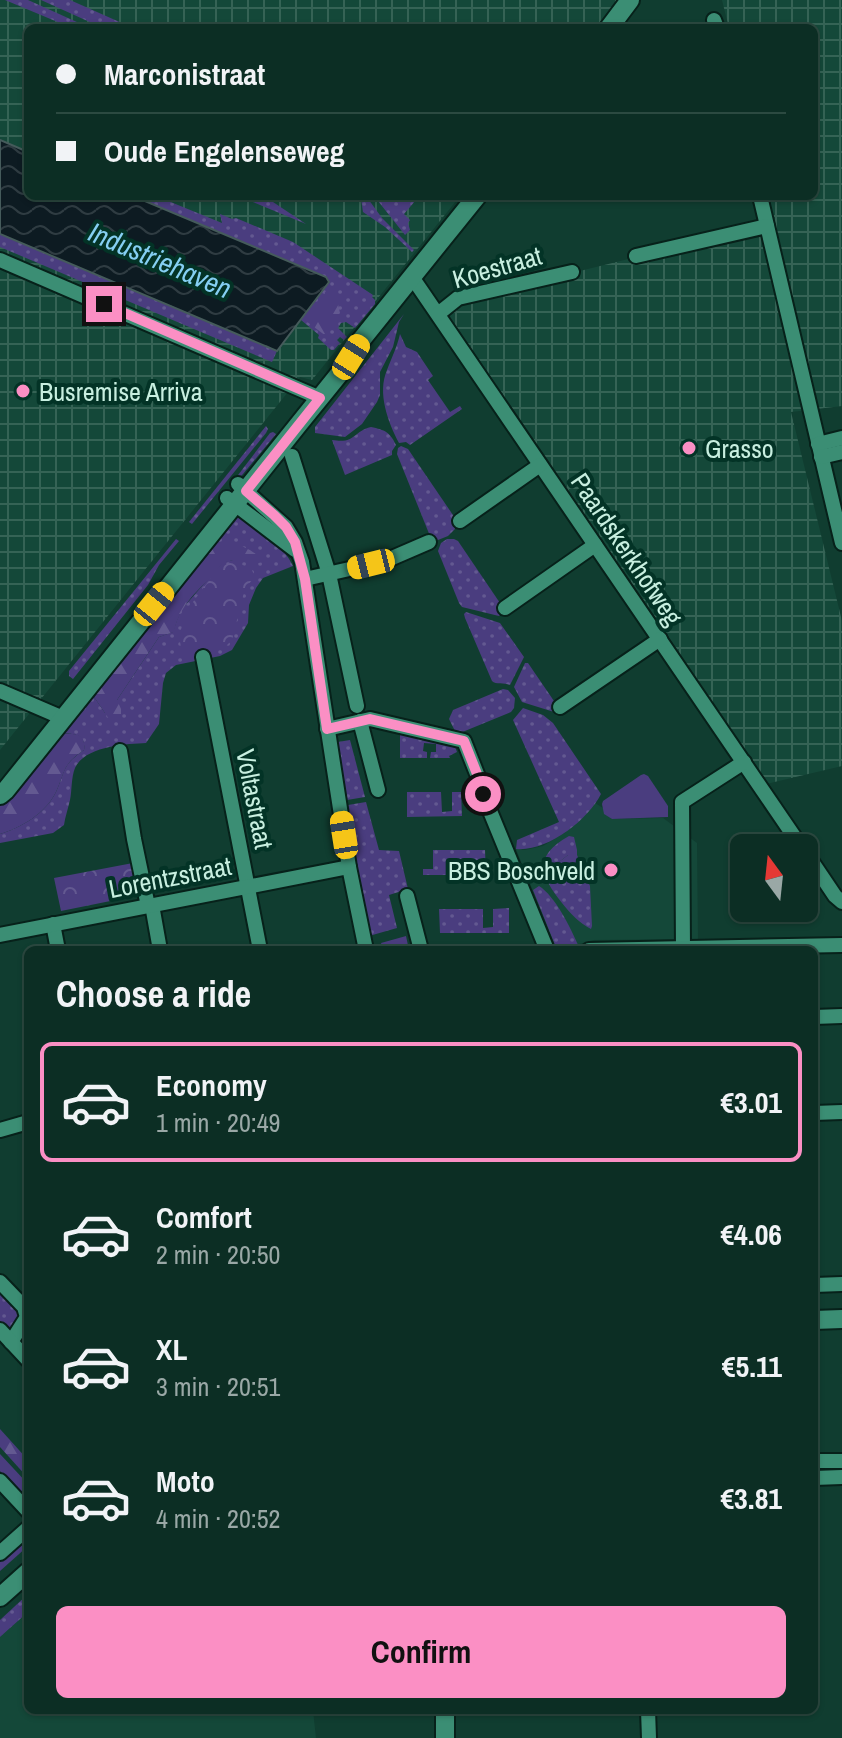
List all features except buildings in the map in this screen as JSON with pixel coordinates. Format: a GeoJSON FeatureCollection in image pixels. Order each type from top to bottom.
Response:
{"type":"FeatureCollection","features":[{"type":"Feature","properties":{"kind":"street"},"geometry":{"type":"LineString","coordinates":[[613,24],[630,0]]}},
{"type":"Feature","properties":{"kind":"street"},"geometry":{"type":"LineString","coordinates":[[613,24],[642,0]]}},
{"type":"Feature","properties":{"kind":"street"},"geometry":{"type":"LineString","coordinates":[[0,794],[6,790],[58,716],[474,200]]}},
{"type":"Feature","properties":{"kind":"street"},"geometry":{"type":"LineString","coordinates":[[761,200],[842,543]]}},
{"type":"Feature","properties":{"kind":"street"},"geometry":{"type":"LineString","coordinates":[[636,256],[767,226]]}},
{"type":"Feature","properties":{"kind":"street"},"geometry":{"type":"LineString","coordinates":[[0,260],[316,396]]}},
{"type":"Feature","properties":{"kind":"street","name":"Koestraat"},"geometry":{"type":"LineString","coordinates":[[438,314],[458,298],[572,272]]}},
{"type":"Feature","properties":{"kind":"street","name":"Paardskerkhofweg"},"geometry":{"type":"LineString","coordinates":[[412,277],[793,834]]}},
{"type":"Feature","properties":{"kind":"street"},"geometry":{"type":"LineString","coordinates":[[820,451],[842,438]]}},
{"type":"Feature","properties":{"kind":"street"},"geometry":{"type":"LineString","coordinates":[[820,451],[842,452]]}},
{"type":"Feature","properties":{"kind":"street"},"geometry":{"type":"LineString","coordinates":[[292,456],[329,574],[357,706]]}},
{"type":"Feature","properties":{"kind":"street"},"geometry":{"type":"LineString","coordinates":[[460,521],[540,465]]}},
{"type":"Feature","properties":{"kind":"street"},"geometry":{"type":"LineString","coordinates":[[236,494],[298,553],[305,579],[349,867],[365,946]]}},
{"type":"Feature","properties":{"kind":"street"},"geometry":{"type":"LineString","coordinates":[[305,579],[385,561],[429,542]]}},
{"type":"Feature","properties":{"kind":"street"},"geometry":{"type":"LineString","coordinates":[[505,608],[595,545]]}},
{"type":"Feature","properties":{"kind":"street"},"geometry":{"type":"LineString","coordinates":[[560,707],[660,639]]}},
{"type":"Feature","properties":{"kind":"street","name":"Voltastraat"},"geometry":{"type":"LineString","coordinates":[[203,657],[259,946]]}},
{"type":"Feature","properties":{"kind":"street"},"geometry":{"type":"LineString","coordinates":[[0,691],[58,716]]}},
{"type":"Feature","properties":{"kind":"street"},"geometry":{"type":"LineString","coordinates":[[327,729],[370,719],[464,741],[545,946]]}},
{"type":"Feature","properties":{"kind":"street"},"geometry":{"type":"LineString","coordinates":[[360,721],[378,790]]}},
{"type":"Feature","properties":{"kind":"street"},"geometry":{"type":"LineString","coordinates":[[120,751],[134,839],[159,946]]}},
{"type":"Feature","properties":{"kind":"street"},"geometry":{"type":"LineString","coordinates":[[683,946],[682,802],[744,762]]}},
{"type":"Feature","properties":{"kind":"street","name":"Lorentzstraat"},"geometry":{"type":"LineString","coordinates":[[0,935],[349,867]]}},
{"type":"Feature","properties":{"kind":"street","name":"Paardskerkhofweg"},"geometry":{"type":"LineString","coordinates":[[818,871],[842,902]]}},
{"type":"Feature","properties":{"kind":"street"},"geometry":{"type":"LineString","coordinates":[[407,896],[420,946]]}},
{"type":"Feature","properties":{"kind":"street"},"geometry":{"type":"LineString","coordinates":[[53,924],[57,946]]}},
{"type":"Feature","properties":{"kind":"street"},"geometry":{"type":"LineString","coordinates":[[818,947],[842,945]]}},
{"type":"Feature","properties":{"kind":"street"},"geometry":{"type":"LineString","coordinates":[[818,1017],[842,1016]]}},
{"type":"Feature","properties":{"kind":"street"},"geometry":{"type":"LineString","coordinates":[[818,1113],[842,1112]]}},
{"type":"Feature","properties":{"kind":"street"},"geometry":{"type":"LineString","coordinates":[[0,1130],[24,1123]]}},
{"type":"Feature","properties":{"kind":"street"},"geometry":{"type":"LineString","coordinates":[[0,1282],[24,1307]]}},
{"type":"Feature","properties":{"kind":"street"},"geometry":{"type":"LineString","coordinates":[[818,1285],[842,1284]]}},
{"type":"Feature","properties":{"kind":"street"},"geometry":{"type":"LineString","coordinates":[[818,1320],[842,1319]]}},
{"type":"Feature","properties":{"kind":"street"},"geometry":{"type":"LineString","coordinates":[[11,1342],[24,1322]]}},
{"type":"Feature","properties":{"kind":"street"},"geometry":{"type":"LineString","coordinates":[[0,1330],[24,1356]]}},
{"type":"Feature","properties":{"kind":"street"},"geometry":{"type":"LineString","coordinates":[[818,1478],[842,1477],[832,1461]]}},
{"type":"Feature","properties":{"kind":"street"},"geometry":{"type":"LineString","coordinates":[[0,1481],[24,1507]]}},
{"type":"Feature","properties":{"kind":"street"},"geometry":{"type":"LineString","coordinates":[[0,1553],[24,1532]]}},
{"type":"Feature","properties":{"kind":"street"},"geometry":{"type":"LineString","coordinates":[[0,1597],[24,1576]]}},
{"type":"Feature","properties":{"kind":"street"},"geometry":{"type":"LineString","coordinates":[[445,1714],[445,1738]]}},
{"type":"Feature","properties":{"kind":"street"},"geometry":{"type":"LineString","coordinates":[[648,1714],[649,1738]]}},
{"type":"Feature","properties":{"kind":"shaded area"},"geometry":{"type":"Polygon","coordinates":[[[0,0],[618,0],[598,24],[24,24],[24,150],[0,140],[0,0]]]}},
{"type":"Feature","properties":{"kind":"shaded area"},"geometry":{"type":"Polygon","coordinates":[[[722,0],[842,0],[842,406],[791,412],[842,621],[842,766],[766,784],[654,615],[450,324],[448,311],[467,299],[774,223],[770,200],[818,200],[818,24],[728,24],[722,0]]]}},
{"type":"Feature","properties":{"kind":"shaded area"},"geometry":{"type":"Polygon","coordinates":[[[142,200],[457,200],[312,380],[300,377],[0,750],[0,233],[329,282],[142,200]]]}},
{"type":"Feature","properties":{"kind":"shaded area","name":"BBS Boschveld"},"geometry":{"type":"Polygon","coordinates":[[[595,803],[612,819],[663,818],[697,843],[698,939],[594,940],[572,946],[555,946],[516,849],[543,846],[566,832],[595,803]]]}},
{"type":"Feature","properties":{"kind":"shaded area"},"geometry":{"type":"Polygon","coordinates":[[[24,1616],[24,1714],[313,1714],[316,1738],[0,1738],[0,1637],[24,1616]]]}},
{"type":"Feature","properties":{"kind":"green space"},"geometry":{"type":"Polygon","coordinates":[[[5,0],[28,0],[81,24],[62,24],[5,0]]]}},
{"type":"Feature","properties":{"kind":"green space"},"geometry":{"type":"Polygon","coordinates":[[[41,0],[70,0],[124,24],[94,24],[41,0]]]}},
{"type":"Feature","properties":{"kind":"green space"},"geometry":{"type":"Polygon","coordinates":[[[143,200],[166,200],[222,223],[220,214],[236,218],[293,242],[373,295],[375,304],[355,328],[346,322],[341,323],[338,328],[347,337],[337,340],[340,343],[334,350],[301,320],[329,282],[326,277],[143,200]]]}},
{"type":"Feature","properties":{"kind":"green space"},"geometry":{"type":"Polygon","coordinates":[[[251,200],[270,200],[306,224],[251,200]]]}},
{"type":"Feature","properties":{"kind":"green space"},"geometry":{"type":"Polygon","coordinates":[[[361,200],[369,200],[414,250],[412,252],[363,212],[361,200]]]}},
{"type":"Feature","properties":{"kind":"green space"},"geometry":{"type":"Polygon","coordinates":[[[377,200],[416,200],[404,214],[410,220],[410,230],[405,235],[377,200]]]}},
{"type":"Feature","properties":{"kind":"green space"},"geometry":{"type":"Polygon","coordinates":[[[0,234],[277,351],[272,362],[0,247],[0,234]]]}},
{"type":"Feature","properties":{"kind":"green space"},"geometry":{"type":"Polygon","coordinates":[[[329,287],[335,291],[340,313],[331,323],[329,336],[326,336],[306,318],[329,287]]]}},
{"type":"Feature","properties":{"kind":"green space"},"geometry":{"type":"Polygon","coordinates":[[[404,314],[393,347],[380,372],[380,395],[362,424],[345,437],[315,433],[315,427],[404,314]]]}},
{"type":"Feature","properties":{"kind":"green space"},"geometry":{"type":"Polygon","coordinates":[[[400,334],[406,347],[417,352],[433,376],[428,380],[450,412],[460,406],[462,409],[410,445],[399,443],[388,417],[383,388],[400,334]]]}},
{"type":"Feature","properties":{"kind":"green space"},"geometry":{"type":"Polygon","coordinates":[[[266,426],[266,433],[192,524],[189,522],[266,426]]]}},
{"type":"Feature","properties":{"kind":"green space"},"geometry":{"type":"Polygon","coordinates":[[[371,427],[392,437],[396,445],[392,455],[345,475],[332,440],[350,439],[371,427]]]}},
{"type":"Feature","properties":{"kind":"green space"},"geometry":{"type":"Polygon","coordinates":[[[270,433],[276,434],[238,480],[235,479],[270,433]]]}},
{"type":"Feature","properties":{"kind":"green space"},"geometry":{"type":"Polygon","coordinates":[[[401,446],[408,449],[455,518],[455,529],[448,536],[438,540],[430,536],[397,454],[401,446]]]}},
{"type":"Feature","properties":{"kind":"green space"},"geometry":{"type":"Polygon","coordinates":[[[237,511],[276,542],[293,566],[263,578],[249,605],[248,623],[232,650],[220,656],[176,665],[166,673],[159,724],[146,743],[107,748],[80,761],[74,772],[64,825],[53,833],[0,843],[0,834],[24,824],[46,807],[68,765],[84,750],[81,738],[61,733],[92,694],[105,713],[159,637],[173,632],[182,609],[223,562],[238,559],[262,562],[206,548],[237,511]]]}},
{"type":"Feature","properties":{"kind":"green space"},"geometry":{"type":"Polygon","coordinates":[[[176,539],[179,541],[159,565],[148,585],[73,679],[69,676],[69,671],[176,539]]]}},
{"type":"Feature","properties":{"kind":"green space"},"geometry":{"type":"Polygon","coordinates":[[[447,539],[458,541],[502,606],[503,612],[499,616],[462,607],[459,603],[438,551],[447,539]]]}},
{"type":"Feature","properties":{"kind":"green space"},"geometry":{"type":"Polygon","coordinates":[[[231,544],[251,551],[262,562],[231,560],[220,566],[184,608],[174,632],[159,637],[117,700],[121,719],[109,719],[92,694],[206,548],[231,544]]]}},
{"type":"Feature","properties":{"kind":"green space"},"geometry":{"type":"Polygon","coordinates":[[[233,562],[251,568],[255,577],[245,588],[232,640],[225,647],[190,656],[182,653],[179,636],[187,610],[219,567],[233,562]]]}},
{"type":"Feature","properties":{"kind":"green space"},"geometry":{"type":"Polygon","coordinates":[[[466,612],[500,623],[524,657],[510,685],[492,681],[465,618],[466,612]]]}},
{"type":"Feature","properties":{"kind":"green space"},"geometry":{"type":"Polygon","coordinates":[[[525,663],[556,704],[554,712],[522,702],[514,687],[525,663]]]}},
{"type":"Feature","properties":{"kind":"green space"},"geometry":{"type":"Polygon","coordinates":[[[503,689],[515,698],[511,712],[460,733],[455,731],[449,719],[453,710],[503,689]]]}},
{"type":"Feature","properties":{"kind":"green space"},"geometry":{"type":"Polygon","coordinates":[[[523,708],[543,715],[553,723],[601,794],[577,824],[553,840],[528,849],[516,849],[517,840],[559,822],[513,720],[523,708]]]}},
{"type":"Feature","properties":{"kind":"green space"},"geometry":{"type":"Polygon","coordinates":[[[400,730],[453,741],[457,752],[450,758],[430,758],[431,752],[436,752],[436,744],[424,743],[423,751],[427,752],[427,758],[400,758],[400,730]]]}},
{"type":"Feature","properties":{"kind":"green space"},"geometry":{"type":"Polygon","coordinates":[[[61,733],[82,737],[84,750],[68,764],[46,807],[24,824],[0,834],[0,806],[61,733]]]}},
{"type":"Feature","properties":{"kind":"green space"},"geometry":{"type":"Polygon","coordinates":[[[350,740],[365,797],[347,800],[338,742],[350,740]]]}},
{"type":"Feature","properties":{"kind":"green space"},"geometry":{"type":"Polygon","coordinates":[[[644,774],[668,806],[668,817],[612,819],[604,814],[603,801],[644,774]]]}},
{"type":"Feature","properties":{"kind":"green space"},"geometry":{"type":"Polygon","coordinates":[[[407,792],[441,792],[442,812],[452,811],[452,792],[461,792],[462,816],[407,817],[407,792]]]}},
{"type":"Feature","properties":{"kind":"green space"},"geometry":{"type":"Polygon","coordinates":[[[366,802],[379,850],[399,851],[408,889],[389,895],[397,928],[369,936],[348,805],[366,802]]]}},
{"type":"Feature","properties":{"kind":"green space"},"geometry":{"type":"Polygon","coordinates":[[[569,836],[574,837],[577,855],[568,855],[559,862],[558,873],[582,882],[586,877],[590,886],[591,929],[565,907],[545,875],[545,859],[557,843],[569,836]]]}},
{"type":"Feature","properties":{"kind":"green space"},"geometry":{"type":"Polygon","coordinates":[[[433,850],[485,850],[486,875],[423,875],[423,869],[433,869],[433,850]]]}},
{"type":"Feature","properties":{"kind":"green space"},"geometry":{"type":"Polygon","coordinates":[[[568,855],[577,855],[586,877],[577,884],[565,883],[558,874],[559,862],[568,855]]]}},
{"type":"Feature","properties":{"kind":"green space"},"geometry":{"type":"Polygon","coordinates":[[[133,863],[140,895],[61,911],[54,878],[133,863]]]}},
{"type":"Feature","properties":{"kind":"green space"},"geometry":{"type":"Polygon","coordinates":[[[539,886],[556,904],[578,945],[555,946],[533,890],[539,886]]]}},
{"type":"Feature","properties":{"kind":"green space"},"geometry":{"type":"Polygon","coordinates":[[[509,908],[509,933],[440,933],[439,909],[483,909],[483,928],[493,927],[493,909],[509,908]]]}},
{"type":"Feature","properties":{"kind":"green space"},"geometry":{"type":"Polygon","coordinates":[[[406,936],[408,946],[382,946],[381,943],[406,936]]]}},
{"type":"Feature","properties":{"kind":"green space"},"geometry":{"type":"Polygon","coordinates":[[[0,1286],[22,1311],[10,1337],[0,1325],[0,1286]]]}},
{"type":"Feature","properties":{"kind":"green space"},"geometry":{"type":"Polygon","coordinates":[[[0,1429],[24,1456],[24,1474],[0,1447],[0,1429]]]}},
{"type":"Feature","properties":{"kind":"green space"},"geometry":{"type":"Polygon","coordinates":[[[0,1454],[24,1480],[24,1497],[0,1471],[0,1454]]]}},
{"type":"Feature","properties":{"kind":"green space"},"geometry":{"type":"Polygon","coordinates":[[[24,1538],[24,1550],[0,1571],[0,1560],[24,1538]]]}},
{"type":"Feature","properties":{"kind":"green space"},"geometry":{"type":"Polygon","coordinates":[[[24,1598],[24,1616],[0,1637],[0,1620],[24,1598]]]}},
{"type":"Feature","properties":{"kind":"water","name":"Industriehaven"},"geometry":{"type":"Polygon","coordinates":[[[0,140],[24,150],[24,200],[143,200],[326,277],[329,282],[277,351],[0,234],[0,140]]]}},
{"type":"Feature","properties":{"kind":"place","name":"Busremise Arriva"},"geometry":{"type":"Point","coordinates":[23,391]}},
{"type":"Feature","properties":{"kind":"place","name":"Grasso"},"geometry":{"type":"Point","coordinates":[689,448]}},
{"type":"Feature","properties":{"kind":"place","name":"BBS Boschveld"},"geometry":{"type":"Point","coordinates":[611,870]}},
{"type":"Feature","properties":{"kind":"route"},"geometry":{"type":"LineString","coordinates":[[104,304],[320,398],[246,491],[286,527],[302,562],[327,729],[370,719],[464,741],[483,794]]}}]}
